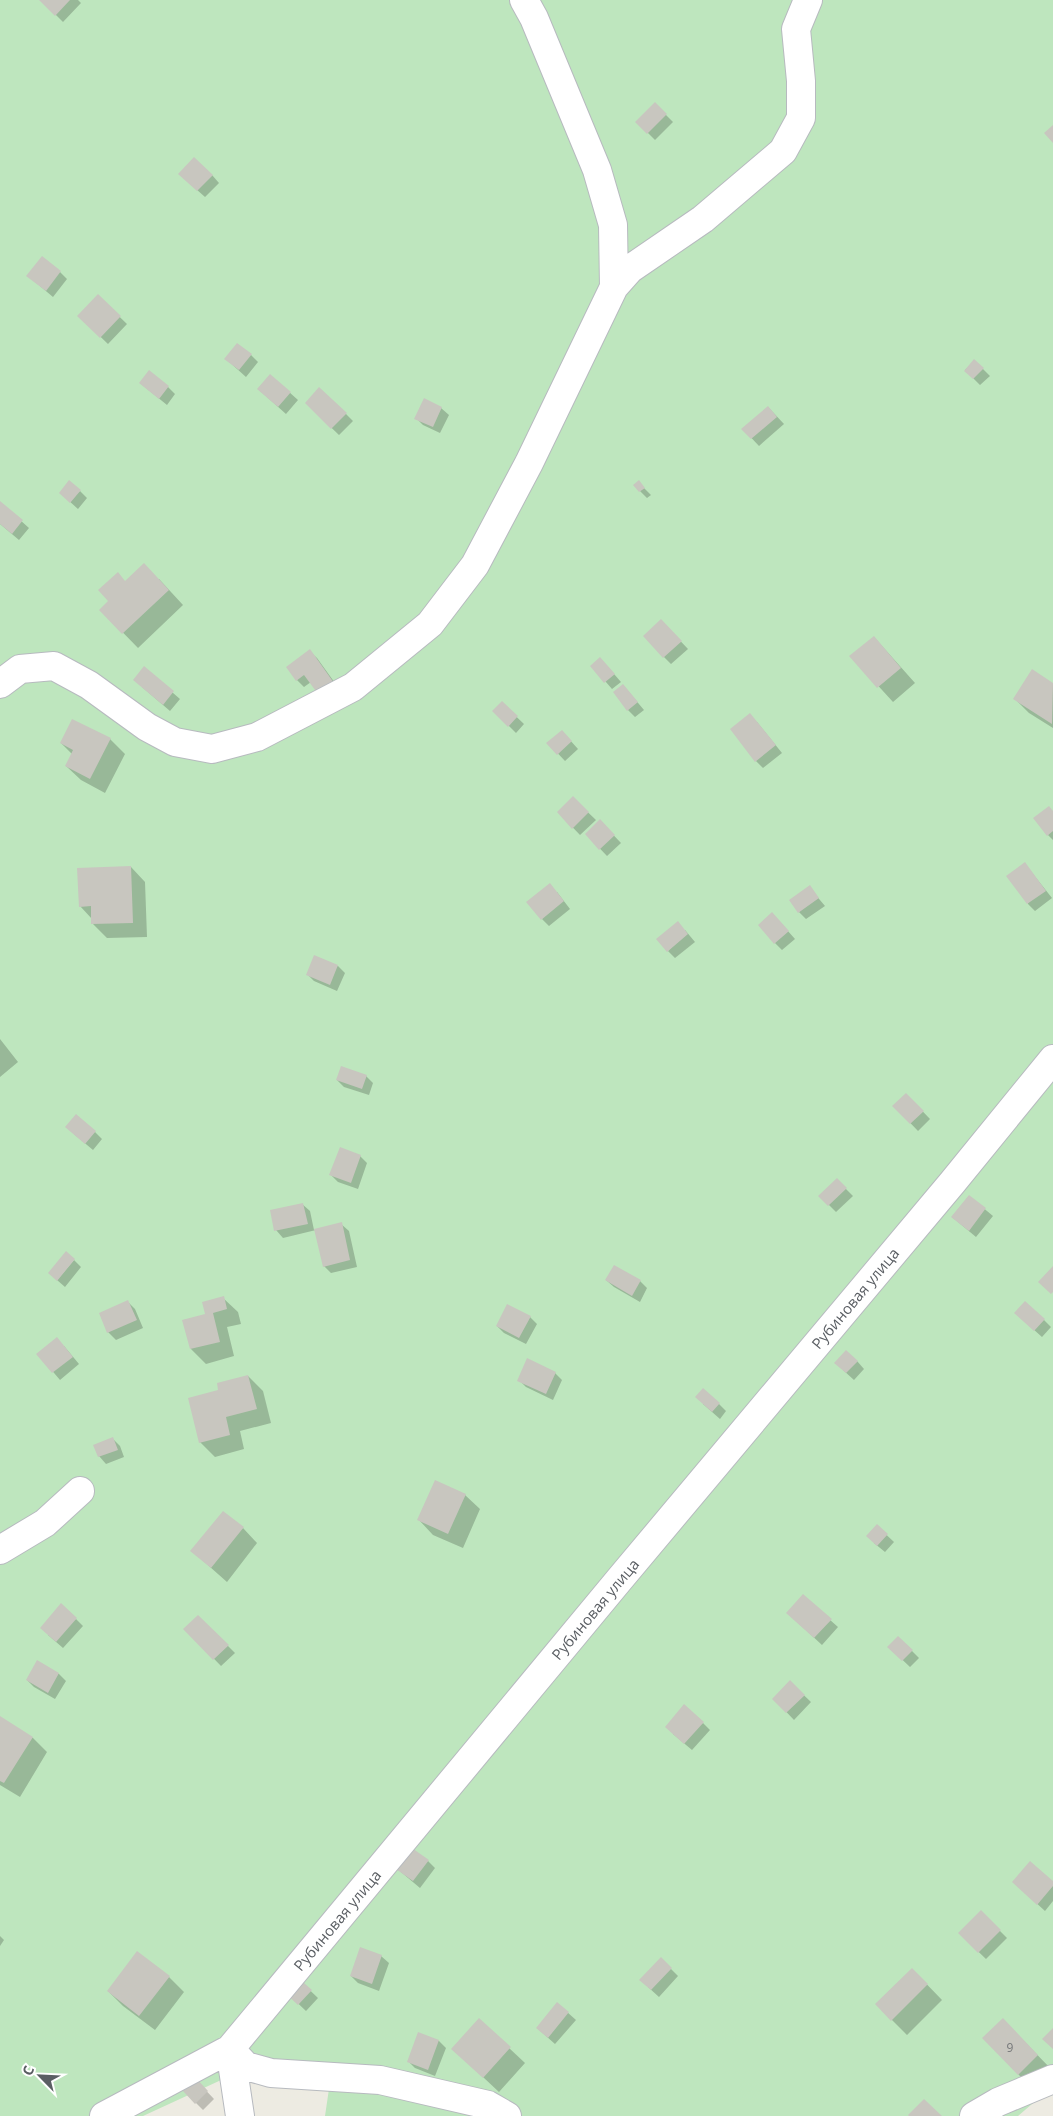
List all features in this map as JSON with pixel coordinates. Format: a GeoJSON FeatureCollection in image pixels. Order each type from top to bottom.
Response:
{"type":"FeatureCollection","features":[{"type":"Feature","properties":{"kind":"street"},"geometry":{"type":"LineString","coordinates":[[524,0],[534,18],[597,170],[612,225],[614,287]]}},
{"type":"Feature","properties":{"kind":"street"},"geometry":{"type":"LineString","coordinates":[[0,684],[20,669],[54,666],[90,684],[147,727],[175,742],[212,749],[258,737],[353,687],[430,624],[475,564],[529,463],[614,287],[630,269],[703,219],[783,152],[801,118],[796,29],[808,0]]}},
{"type":"Feature","properties":{"kind":"street","name":"Рубиновая улица"},"geometry":{"type":"LineString","coordinates":[[104,2116],[230,2049],[1044,1090],[1053,1059]]}},
{"type":"Feature","properties":{"kind":"street"},"geometry":{"type":"LineString","coordinates":[[0,1550],[45,1523],[80,1491]]}},
{"type":"Feature","properties":{"kind":"street"},"geometry":{"type":"LineString","coordinates":[[230,2049],[240,2116]]}},
{"type":"Feature","properties":{"kind":"street"},"geometry":{"type":"LineString","coordinates":[[230,2049],[246,2066],[272,2073],[380,2080],[488,2105],[506,2116]]}},
{"type":"Feature","properties":{"kind":"street"},"geometry":{"type":"LineString","coordinates":[[974,2116],[998,2102],[1053,2079]]}},
{"type":"Feature","properties":{"kind":"green space"},"geometry":{"type":"Polygon","coordinates":[[[0,0],[1053,0],[1053,2086],[1018,2116],[325,2116],[330,2082],[232,2075],[143,2116],[0,2116],[0,0]]]}},
{"type":"Feature","properties":{"kind":"building"},"geometry":{"type":"Polygon","coordinates":[[[39,0],[70,0],[55,16],[39,0]]]}},
{"type":"Feature","properties":{"kind":"building"},"geometry":{"type":"Polygon","coordinates":[[[655,102],[667,114],[647,134],[635,122],[655,102]]]}},
{"type":"Feature","properties":{"kind":"building"},"geometry":{"type":"Polygon","coordinates":[[[1053,125],[1053,143],[1044,133],[1053,125]]]}},
{"type":"Feature","properties":{"kind":"building"},"geometry":{"type":"Polygon","coordinates":[[[194,157],[213,175],[197,191],[178,174],[194,157]]]}},
{"type":"Feature","properties":{"kind":"building"},"geometry":{"type":"Polygon","coordinates":[[[42,256],[61,271],[46,291],[26,276],[42,256]]]}},
{"type":"Feature","properties":{"kind":"building"},"geometry":{"type":"Polygon","coordinates":[[[98,294],[121,316],[100,338],[77,316],[98,294]]]}},
{"type":"Feature","properties":{"kind":"building"},"geometry":{"type":"Polygon","coordinates":[[[237,343],[252,354],[239,370],[224,359],[237,343]]]}},
{"type":"Feature","properties":{"kind":"building"},"geometry":{"type":"Polygon","coordinates":[[[974,359],[984,368],[973,379],[964,371],[974,359]]]}},
{"type":"Feature","properties":{"kind":"building"},"geometry":{"type":"Polygon","coordinates":[[[149,370],[169,386],[159,399],[139,383],[149,370]]]}},
{"type":"Feature","properties":{"kind":"building"},"geometry":{"type":"Polygon","coordinates":[[[270,374],[291,392],[278,407],[257,389],[270,374]]]}},
{"type":"Feature","properties":{"kind":"building"},"geometry":{"type":"Polygon","coordinates":[[[319,387],[347,413],[331,429],[305,403],[319,387]]]}},
{"type":"Feature","properties":{"kind":"building"},"geometry":{"type":"Polygon","coordinates":[[[424,398],[442,407],[433,427],[414,419],[424,398]]]}},
{"type":"Feature","properties":{"kind":"building"},"geometry":{"type":"Polygon","coordinates":[[[768,406],[777,417],[751,439],[741,429],[768,406]]]}},
{"type":"Feature","properties":{"kind":"building"},"geometry":{"type":"Polygon","coordinates":[[[69,480],[81,490],[70,503],[59,493],[69,480]]]}},
{"type":"Feature","properties":{"kind":"building"},"geometry":{"type":"Polygon","coordinates":[[[639,480],[645,488],[639,492],[633,485],[639,480]]]}},
{"type":"Feature","properties":{"kind":"building"},"geometry":{"type":"Polygon","coordinates":[[[0,501],[23,520],[12,534],[0,524],[0,501]]]}},
{"type":"Feature","properties":{"kind":"building"},"geometry":{"type":"Polygon","coordinates":[[[144,563],[169,590],[122,634],[99,610],[108,601],[98,590],[118,572],[125,581],[144,563]]]}},
{"type":"Feature","properties":{"kind":"building"},"geometry":{"type":"Polygon","coordinates":[[[661,619],[682,641],[663,658],[643,636],[661,619]]]}},
{"type":"Feature","properties":{"kind":"building"},"geometry":{"type":"Polygon","coordinates":[[[874,636],[901,668],[877,688],[849,656],[874,636]]]}},
{"type":"Feature","properties":{"kind":"building"},"geometry":{"type":"Polygon","coordinates":[[[310,649],[334,683],[318,694],[304,675],[296,681],[286,667],[310,649]]]}},
{"type":"Feature","properties":{"kind":"building"},"geometry":{"type":"Polygon","coordinates":[[[600,657],[615,674],[604,683],[590,666],[600,657]]]}},
{"type":"Feature","properties":{"kind":"building"},"geometry":{"type":"Polygon","coordinates":[[[144,666],[174,691],[163,705],[133,680],[144,666]]]}},
{"type":"Feature","properties":{"kind":"building"},"geometry":{"type":"Polygon","coordinates":[[[1032,669],[1053,683],[1052,724],[1013,699],[1032,669]]]}},
{"type":"Feature","properties":{"kind":"building"},"geometry":{"type":"Polygon","coordinates":[[[623,684],[638,702],[627,711],[613,692],[623,684]]]}},
{"type":"Feature","properties":{"kind":"building"},"geometry":{"type":"Polygon","coordinates":[[[502,701],[518,716],[508,727],[492,711],[502,701]]]}},
{"type":"Feature","properties":{"kind":"building"},"geometry":{"type":"Polygon","coordinates":[[[750,713],[776,745],[755,762],[730,729],[750,713]]]}},
{"type":"Feature","properties":{"kind":"building"},"geometry":{"type":"Polygon","coordinates":[[[72,719],[111,738],[90,779],[65,766],[73,750],[60,743],[72,719]]]}},
{"type":"Feature","properties":{"kind":"building"},"geometry":{"type":"Polygon","coordinates":[[[562,730],[572,741],[557,755],[546,743],[562,730]]]}},
{"type":"Feature","properties":{"kind":"building"},"geometry":{"type":"Polygon","coordinates":[[[573,796],[589,812],[572,829],[557,812],[573,796]]]}},
{"type":"Feature","properties":{"kind":"building"},"geometry":{"type":"Polygon","coordinates":[[[1049,806],[1053,811],[1053,831],[1047,836],[1033,818],[1049,806]]]}},
{"type":"Feature","properties":{"kind":"building"},"geometry":{"type":"Polygon","coordinates":[[[600,819],[615,835],[599,850],[585,834],[600,819]]]}},
{"type":"Feature","properties":{"kind":"building"},"geometry":{"type":"Polygon","coordinates":[[[1025,862],[1046,891],[1027,904],[1006,876],[1025,862]]]}},
{"type":"Feature","properties":{"kind":"building"},"geometry":{"type":"Polygon","coordinates":[[[131,866],[133,923],[91,924],[91,906],[79,907],[77,868],[131,866]]]}},
{"type":"Feature","properties":{"kind":"building"},"geometry":{"type":"Polygon","coordinates":[[[550,883],[564,901],[541,920],[526,902],[550,883]]]}},
{"type":"Feature","properties":{"kind":"building"},"geometry":{"type":"Polygon","coordinates":[[[810,885],[819,898],[798,913],[789,900],[810,885]]]}},
{"type":"Feature","properties":{"kind":"building"},"geometry":{"type":"Polygon","coordinates":[[[772,912],[789,931],[774,944],[758,925],[772,912]]]}},
{"type":"Feature","properties":{"kind":"building"},"geometry":{"type":"Polygon","coordinates":[[[678,921],[688,934],[667,952],[656,939],[678,921]]]}},
{"type":"Feature","properties":{"kind":"building"},"geometry":{"type":"Polygon","coordinates":[[[314,955],[338,965],[330,985],[306,975],[314,955]]]}},
{"type":"Feature","properties":{"kind":"building"},"geometry":{"type":"Polygon","coordinates":[[[341,1066],[367,1075],[362,1089],[336,1080],[341,1066]]]}},
{"type":"Feature","properties":{"kind":"building"},"geometry":{"type":"Polygon","coordinates":[[[906,1093],[924,1111],[910,1124],[892,1106],[906,1093]]]}},
{"type":"Feature","properties":{"kind":"building"},"geometry":{"type":"Polygon","coordinates":[[[76,1114],[96,1131],[85,1144],[65,1127],[76,1114]]]}},
{"type":"Feature","properties":{"kind":"building"},"geometry":{"type":"Polygon","coordinates":[[[340,1147],[361,1155],[351,1183],[329,1175],[340,1147]]]}},
{"type":"Feature","properties":{"kind":"building"},"geometry":{"type":"Polygon","coordinates":[[[837,1178],[847,1188],[828,1206],[818,1196],[837,1178]]]}},
{"type":"Feature","properties":{"kind":"building"},"geometry":{"type":"Polygon","coordinates":[[[969,1195],[986,1208],[969,1231],[951,1217],[969,1195]]]}},
{"type":"Feature","properties":{"kind":"building"},"geometry":{"type":"Polygon","coordinates":[[[303,1203],[308,1224],[274,1231],[270,1210],[303,1203]]]}},
{"type":"Feature","properties":{"kind":"building"},"geometry":{"type":"Polygon","coordinates":[[[342,1222],[350,1260],[323,1267],[314,1229],[342,1222]]]}},
{"type":"Feature","properties":{"kind":"building"},"geometry":{"type":"Polygon","coordinates":[[[66,1251],[75,1259],[57,1281],[48,1273],[66,1251]]]}},
{"type":"Feature","properties":{"kind":"building"},"geometry":{"type":"Polygon","coordinates":[[[614,1265],[641,1280],[632,1296],[605,1280],[614,1265]]]}},
{"type":"Feature","properties":{"kind":"building"},"geometry":{"type":"Polygon","coordinates":[[[1053,1266],[1053,1292],[1051,1294],[1038,1282],[1053,1266]]]}},
{"type":"Feature","properties":{"kind":"building"},"geometry":{"type":"Polygon","coordinates":[[[224,1296],[227,1309],[213,1313],[220,1342],[190,1349],[182,1320],[205,1314],[202,1302],[224,1296]]]}},
{"type":"Feature","properties":{"kind":"building"},"geometry":{"type":"Polygon","coordinates":[[[128,1300],[137,1320],[107,1333],[99,1313],[128,1300]]]}},
{"type":"Feature","properties":{"kind":"building"},"geometry":{"type":"Polygon","coordinates":[[[1025,1301],[1045,1319],[1034,1331],[1014,1313],[1025,1301]]]}},
{"type":"Feature","properties":{"kind":"building"},"geometry":{"type":"Polygon","coordinates":[[[507,1304],[531,1316],[519,1338],[496,1326],[507,1304]]]}},
{"type":"Feature","properties":{"kind":"building"},"geometry":{"type":"Polygon","coordinates":[[[57,1337],[73,1357],[52,1373],[36,1354],[57,1337]]]}},
{"type":"Feature","properties":{"kind":"building"},"geometry":{"type":"Polygon","coordinates":[[[846,1350],[858,1361],[846,1373],[834,1363],[846,1350]]]}},
{"type":"Feature","properties":{"kind":"building"},"geometry":{"type":"Polygon","coordinates":[[[527,1358],[556,1372],[546,1394],[517,1381],[527,1358]]]}},
{"type":"Feature","properties":{"kind":"building"},"geometry":{"type":"Polygon","coordinates":[[[248,1375],[257,1409],[226,1417],[230,1435],[199,1443],[188,1398],[218,1390],[217,1383],[248,1375]]]}},
{"type":"Feature","properties":{"kind":"building"},"geometry":{"type":"Polygon","coordinates":[[[703,1388],[720,1403],[712,1412],[695,1397],[703,1388]]]}},
{"type":"Feature","properties":{"kind":"building"},"geometry":{"type":"Polygon","coordinates":[[[113,1437],[118,1450],[98,1457],[93,1445],[113,1437]]]}},
{"type":"Feature","properties":{"kind":"building"},"geometry":{"type":"Polygon","coordinates":[[[435,1480],[466,1494],[448,1534],[417,1520],[435,1480]]]}},
{"type":"Feature","properties":{"kind":"building"},"geometry":{"type":"Polygon","coordinates":[[[223,1511],[244,1527],[211,1568],[190,1551],[223,1511]]]}},
{"type":"Feature","properties":{"kind":"building"},"geometry":{"type":"Polygon","coordinates":[[[877,1524],[888,1534],[877,1546],[866,1536],[877,1524]]]}},
{"type":"Feature","properties":{"kind":"building"},"geometry":{"type":"Polygon","coordinates":[[[803,1594],[832,1619],[814,1638],[786,1613],[803,1594]]]}},
{"type":"Feature","properties":{"kind":"building"},"geometry":{"type":"Polygon","coordinates":[[[61,1603],[77,1618],[56,1642],[40,1628],[61,1603]]]}},
{"type":"Feature","properties":{"kind":"building"},"geometry":{"type":"Polygon","coordinates":[[[198,1615],[229,1645],[213,1660],[183,1629],[198,1615]]]}},
{"type":"Feature","properties":{"kind":"building"},"geometry":{"type":"Polygon","coordinates":[[[898,1636],[913,1650],[902,1661],[887,1647],[898,1636]]]}},
{"type":"Feature","properties":{"kind":"building"},"geometry":{"type":"Polygon","coordinates":[[[37,1660],[59,1673],[48,1693],[26,1680],[37,1660]]]}},
{"type":"Feature","properties":{"kind":"building"},"geometry":{"type":"Polygon","coordinates":[[[790,1680],[805,1695],[786,1713],[772,1699],[790,1680]]]}},
{"type":"Feature","properties":{"kind":"building"},"geometry":{"type":"Polygon","coordinates":[[[684,1704],[704,1722],[684,1744],[665,1727],[684,1704]]]}},
{"type":"Feature","properties":{"kind":"building"},"geometry":{"type":"Polygon","coordinates":[[[0,1716],[33,1737],[4,1783],[0,1781],[0,1716]]]}},
{"type":"Feature","properties":{"kind":"building"},"geometry":{"type":"Polygon","coordinates":[[[409,1846],[429,1860],[413,1881],[393,1867],[409,1846]]]}},
{"type":"Feature","properties":{"kind":"building"},"geometry":{"type":"Polygon","coordinates":[[[1030,1861],[1053,1881],[1053,1886],[1037,1905],[1012,1882],[1030,1861]]]}},
{"type":"Feature","properties":{"kind":"building"},"geometry":{"type":"Polygon","coordinates":[[[981,1910],[1001,1930],[978,1953],[958,1933],[981,1910]]]}},
{"type":"Feature","properties":{"kind":"building"},"geometry":{"type":"Polygon","coordinates":[[[360,1947],[382,1955],[372,1984],[350,1976],[360,1947]]]}},
{"type":"Feature","properties":{"kind":"building"},"geometry":{"type":"Polygon","coordinates":[[[137,1951],[170,1976],[139,2016],[107,1991],[137,1951]]]}},
{"type":"Feature","properties":{"kind":"building"},"geometry":{"type":"Polygon","coordinates":[[[661,1957],[672,1968],[651,1990],[639,1980],[661,1957]]]}},
{"type":"Feature","properties":{"kind":"building"},"geometry":{"type":"Polygon","coordinates":[[[912,1968],[928,1984],[891,2021],[875,2004],[912,1968]]]}},
{"type":"Feature","properties":{"kind":"building"},"geometry":{"type":"Polygon","coordinates":[[[296,1976],[312,1990],[298,2005],[282,1990],[296,1976]]]}},
{"type":"Feature","properties":{"kind":"building"},"geometry":{"type":"Polygon","coordinates":[[[557,2002],[569,2012],[548,2038],[536,2028],[557,2002]]]}},
{"type":"Feature","properties":{"kind":"building"},"geometry":{"type":"Polygon","coordinates":[[[479,2018],[511,2047],[483,2078],[451,2049],[479,2018]]]}},
{"type":"Feature","properties":{"kind":"building"},"geometry":{"type":"Polygon","coordinates":[[[1003,2018],[1038,2055],[1018,2075],[982,2038],[1003,2018]]]}},
{"type":"Feature","properties":{"kind":"building"},"geometry":{"type":"Polygon","coordinates":[[[1053,2028],[1053,2049],[1042,2039],[1053,2028]]]}},
{"type":"Feature","properties":{"kind":"building"},"geometry":{"type":"Polygon","coordinates":[[[418,2032],[439,2040],[428,2070],[407,2062],[418,2032]]]}},
{"type":"Feature","properties":{"kind":"building"},"geometry":{"type":"Polygon","coordinates":[[[196,2078],[208,2091],[195,2104],[183,2091],[196,2078]]]}},
{"type":"Feature","properties":{"kind":"building"},"geometry":{"type":"Polygon","coordinates":[[[924,2099],[942,2116],[909,2116],[924,2099]]]}}]}
